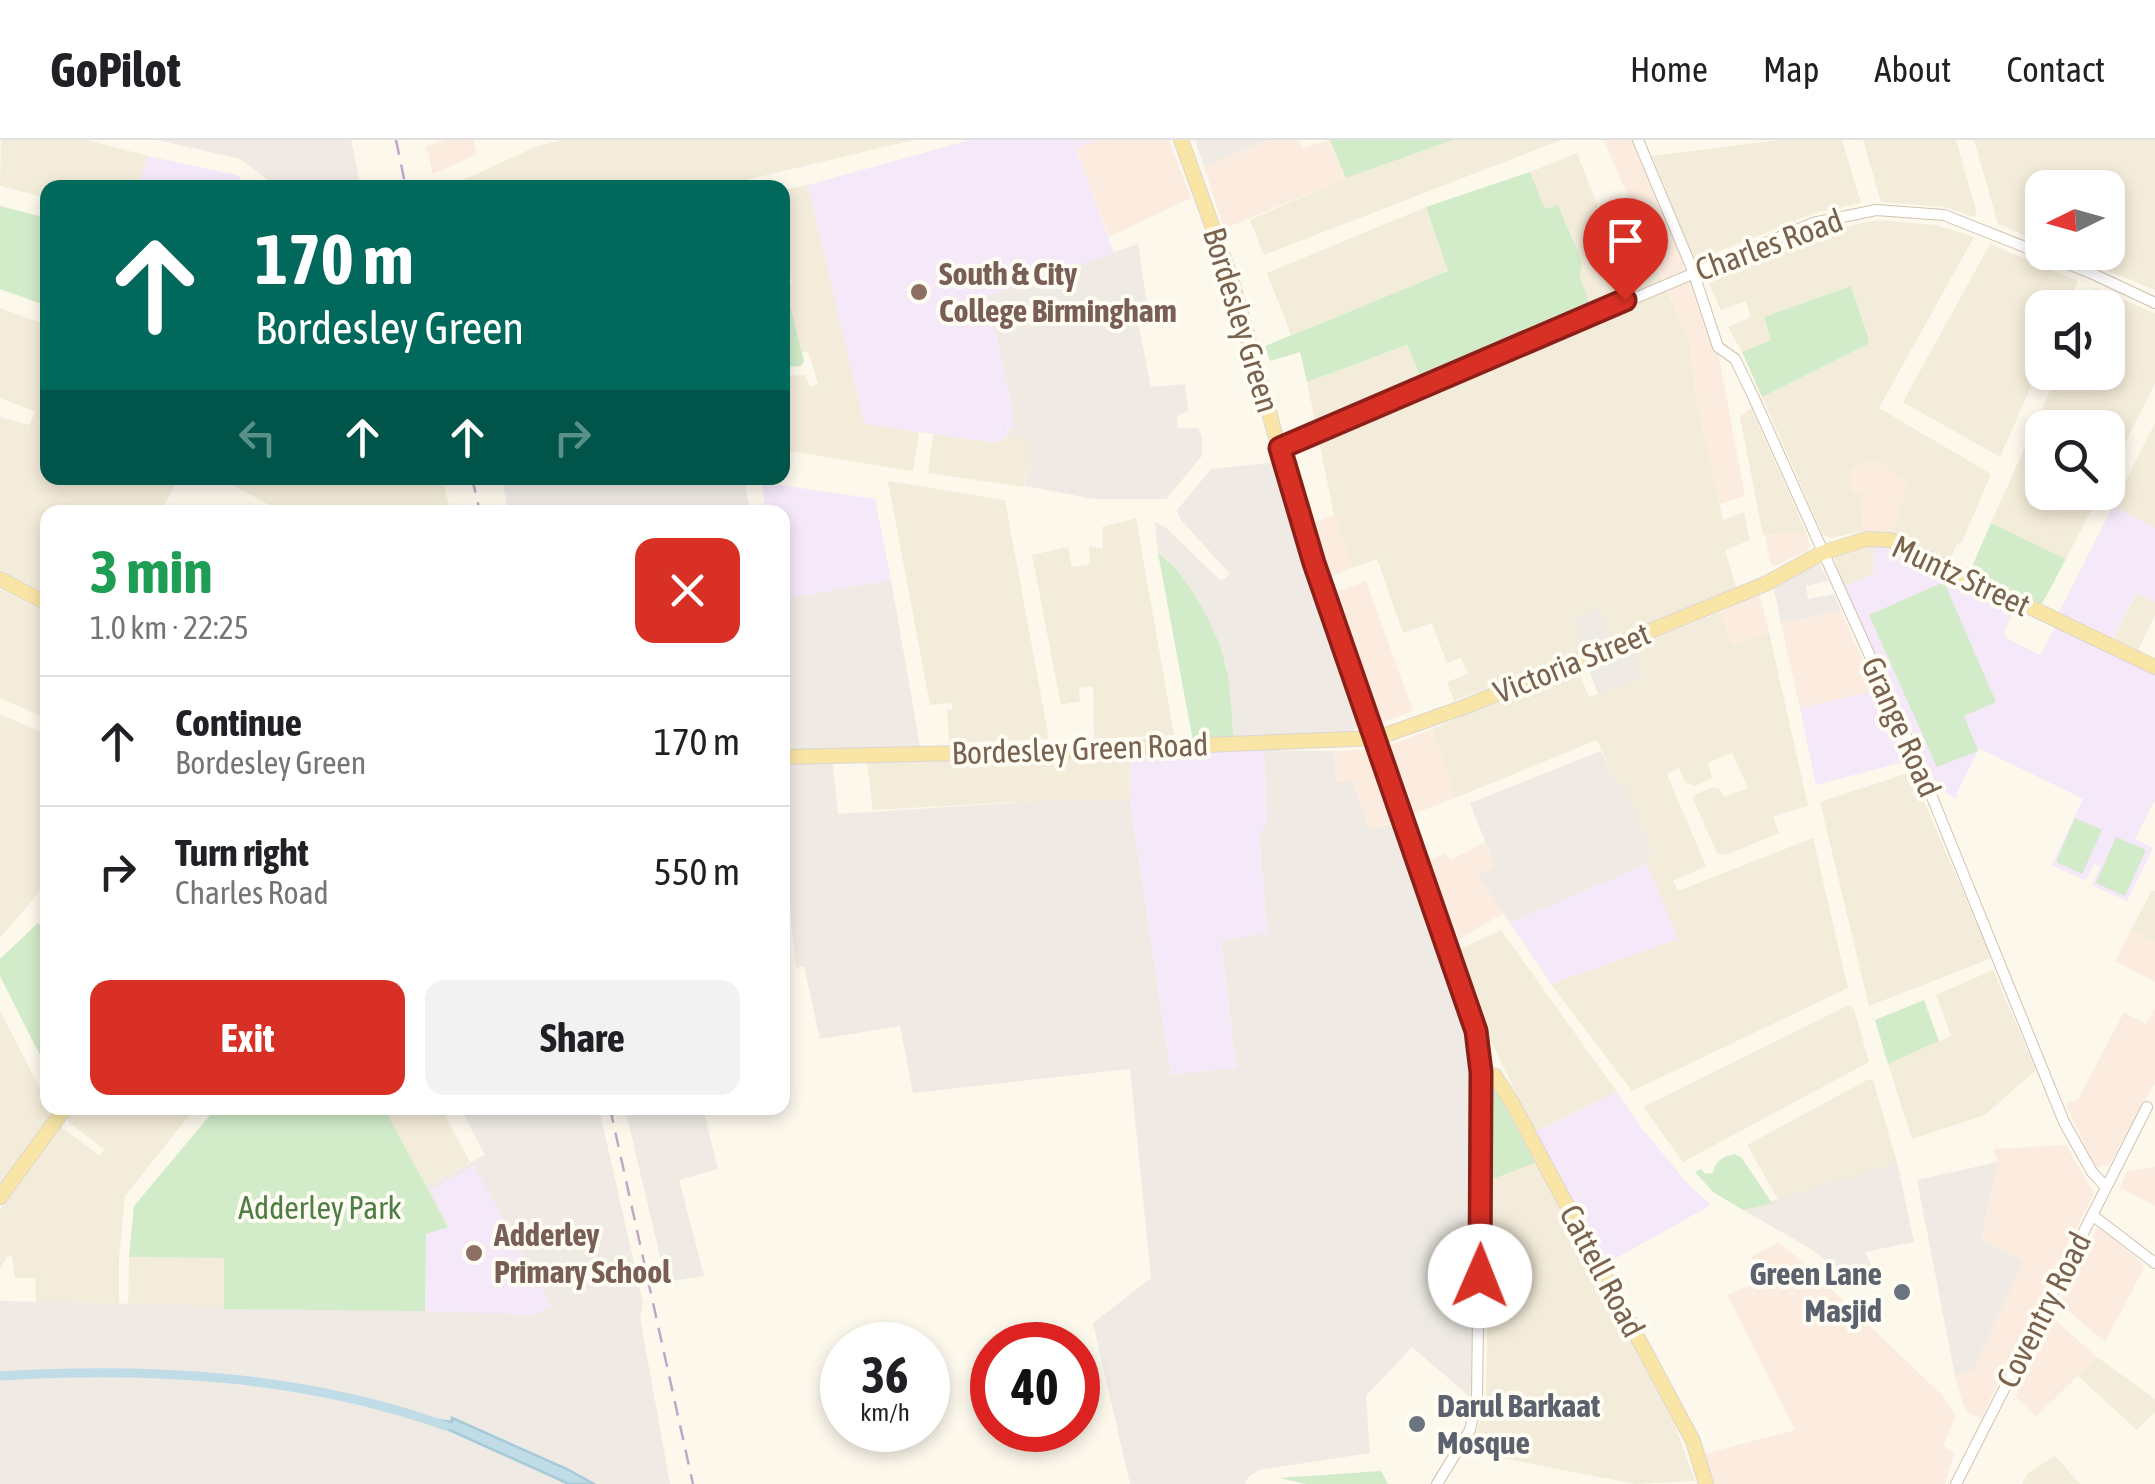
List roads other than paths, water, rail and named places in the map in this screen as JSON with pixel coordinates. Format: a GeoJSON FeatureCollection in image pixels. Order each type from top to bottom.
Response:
{"type":"FeatureCollection","features":[{"type":"Feature","properties":{"kind":"main road","name":"Bordesley Green"},"geometry":{"type":"LineString","coordinates":[[1181,140],[1230,275],[1314,563],[1470,1011],[1481,1072]]}},
{"type":"Feature","properties":{"kind":"main road","name":"Muntz Street"},"geometry":{"type":"LineString","coordinates":[[1765,584],[1822,553],[1866,539],[1890,540],[2155,667]]}},
{"type":"Feature","properties":{"kind":"main road"},"geometry":{"type":"LineString","coordinates":[[0,579],[40,600]]}},
{"type":"Feature","properties":{"kind":"main road","name":"Victoria Street"},"geometry":{"type":"LineString","coordinates":[[1376,738],[1467,706],[1765,584]]}},
{"type":"Feature","properties":{"kind":"main road","name":"Bordesley Green Road"},"geometry":{"type":"LineString","coordinates":[[790,758],[1376,738]]}},
{"type":"Feature","properties":{"kind":"main road","name":"Cattell Road"},"geometry":{"type":"LineString","coordinates":[[1481,1072],[1495,1076],[1511,1101],[1693,1441],[1706,1484]]}},
{"type":"Feature","properties":{"kind":"main road"},"geometry":{"type":"LineString","coordinates":[[0,1197],[59,1115]]}},
{"type":"Feature","properties":{"kind":"street","name":"Grange Road"},"geometry":{"type":"LineString","coordinates":[[1638,140],[1693,271],[1718,347],[1735,359],[1753,396],[1919,765],[2064,1122],[2092,1172],[2106,1186]]}},
{"type":"Feature","properties":{"kind":"street","name":"Charles Road"},"geometry":{"type":"LineString","coordinates":[[1280,448],[1813,222],[1876,210],[1944,214],[2155,303]]}},
{"type":"Feature","properties":{"kind":"street"},"geometry":{"type":"LineString","coordinates":[[1436,1484],[1470,1430],[1477,1399],[1481,1072]]}},
{"type":"Feature","properties":{"kind":"street","name":"Coventry Road"},"geometry":{"type":"LineString","coordinates":[[1956,1484],[2132,1136],[2135,1122],[2155,1093]]}},
{"type":"Feature","properties":{"kind":"street"},"geometry":{"type":"LineString","coordinates":[[2092,1215],[2155,1264]]}},
{"type":"Feature","properties":{"kind":"water"},"geometry":{"type":"Polygon","coordinates":[[[452,1418],[594,1484],[569,1484],[436,1424],[437,1420],[452,1422],[452,1418]]]}},
{"type":"Feature","properties":{"kind":"waterway"},"geometry":{"type":"LineString","coordinates":[[0,1376],[113,1373],[226,1378],[337,1395],[446,1426]]}},
{"type":"Feature","properties":{"kind":"railway"},"geometry":{"type":"LineString","coordinates":[[396,140],[404,180]]}},
{"type":"Feature","properties":{"kind":"railway"},"geometry":{"type":"LineString","coordinates":[[474,485],[478,505]]}},
{"type":"Feature","properties":{"kind":"railway"},"geometry":{"type":"LineString","coordinates":[[612,1115],[693,1484]]}},
{"type":"Feature","properties":{"kind":"place","name":"South & City College Birmingham"},"geometry":{"type":"Point","coordinates":[919,292]}},
{"type":"Feature","properties":{"kind":"place","name":"Adderley Primary School"},"geometry":{"type":"Point","coordinates":[474,1253]}},
{"type":"Feature","properties":{"kind":"place","name":"Green Lane Masjid"},"geometry":{"type":"Point","coordinates":[1902,1292]}},
{"type":"Feature","properties":{"kind":"place","name":"Darul Barkaat Mosque"},"geometry":{"type":"Point","coordinates":[1417,1424]}},
{"type":"Feature","properties":{"kind":"park label","name":"Adderley Park"},"geometry":{"type":"Point","coordinates":[320,1208]}}]}
